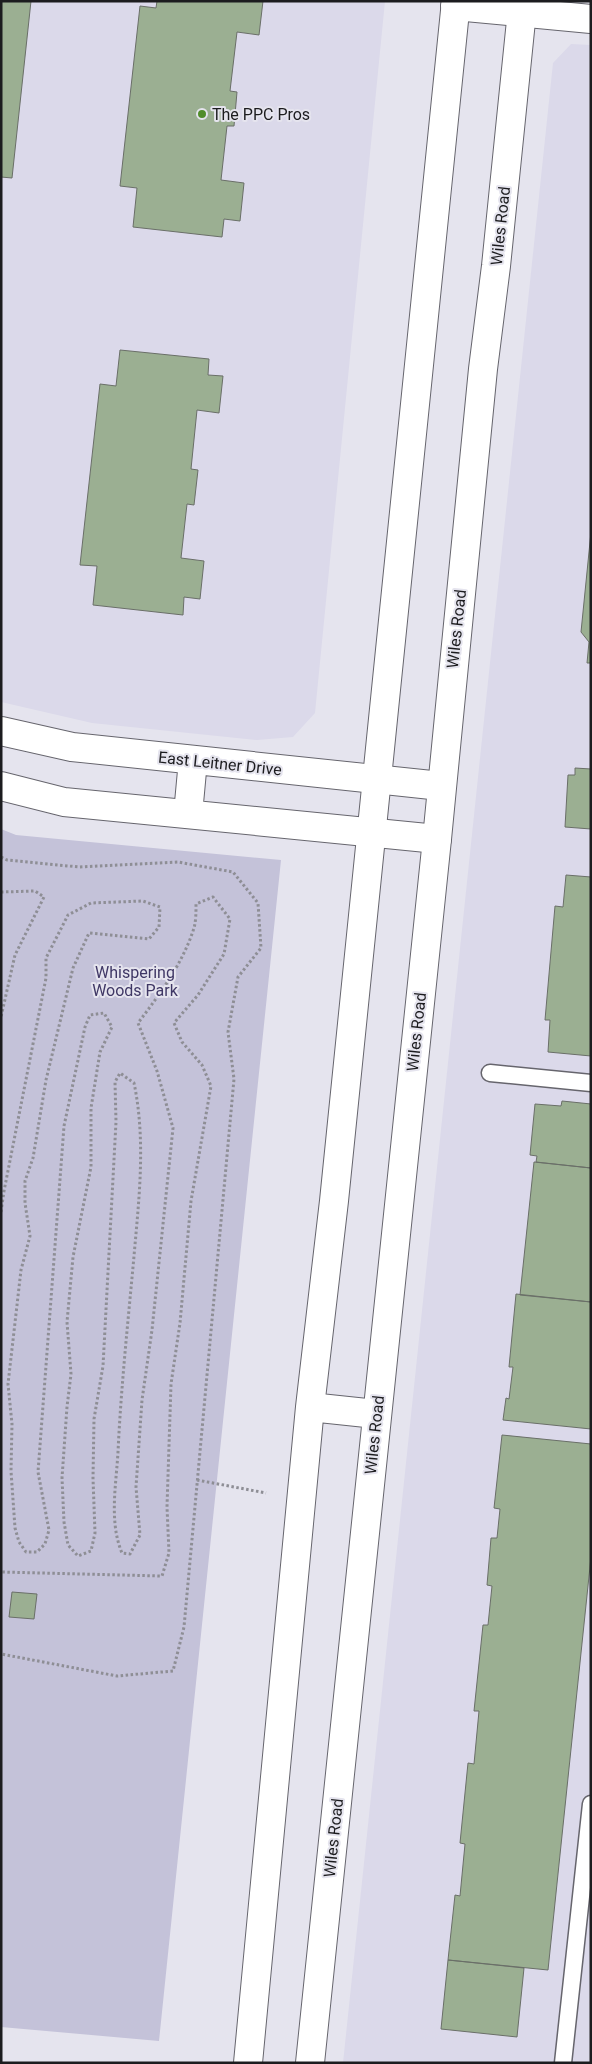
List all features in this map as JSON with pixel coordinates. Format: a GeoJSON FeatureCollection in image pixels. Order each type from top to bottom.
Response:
{"type":"FeatureCollection","features":[{"type":"Feature","properties":{"kind":"main road"},"geometry":{"type":"LineString","coordinates":[[248,2063],[310,1407],[372,834],[456,4],[523,7],[591,19]]}},
{"type":"Feature","properties":{"kind":"main road","name":"Wiles Road"},"geometry":{"type":"LineString","coordinates":[[310,2063],[437,839],[483,369],[496,266],[523,7]]}},
{"type":"Feature","properties":{"kind":"main road","name":"East Leitner Drive"},"geometry":{"type":"LineString","coordinates":[[1,730],[72,747],[441,786]]}},
{"type":"Feature","properties":{"kind":"main road"},"geometry":{"type":"LineString","coordinates":[[188,814],[193,760]]}},
{"type":"Feature","properties":{"kind":"main road"},"geometry":{"type":"LineString","coordinates":[[1,786],[64,802],[437,839]]}},
{"type":"Feature","properties":{"kind":"main road"},"geometry":{"type":"LineString","coordinates":[[310,1407],[376,1414]]}},
{"type":"Feature","properties":{"kind":"lane"},"geometry":{"type":"LineString","coordinates":[[490,1073],[591,1082]]}},
{"type":"Feature","properties":{"kind":"lane"},"geometry":{"type":"LineString","coordinates":[[563,2063],[591,1804]]}},
{"type":"Feature","properties":{"kind":"path"},"geometry":{"type":"LineString","coordinates":[[1,857],[7,860],[79,867],[178,862],[233,872],[258,903],[261,948],[238,977],[228,1032],[234,1078],[184,1627],[173,1671],[117,1676],[1,1654]]}},
{"type":"Feature","properties":{"kind":"path"},"geometry":{"type":"LineString","coordinates":[[1,892],[35,892],[44,897],[15,955],[1,1017]]}},
{"type":"Feature","properties":{"kind":"path"},"geometry":{"type":"LineString","coordinates":[[1,1212],[24,1084],[46,978],[46,958],[68,915],[91,903],[143,900],[160,907],[159,926],[149,939],[89,933],[73,968],[46,1080],[33,1158],[25,1182],[25,1202],[30,1236],[21,1270],[8,1384],[12,1424],[11,1472],[15,1528],[19,1542],[26,1552],[37,1552],[45,1544],[49,1530],[38,1472],[64,1126],[85,1027],[90,1015],[104,1013],[112,1026],[98,1061],[91,1108],[91,1167],[73,1257],[67,1322],[71,1374],[62,1478],[64,1522],[68,1545],[78,1556],[91,1551],[95,1533],[93,1478],[94,1419],[103,1366],[116,1122],[115,1082],[120,1073],[134,1083],[140,1112],[140,1192],[119,1431],[114,1520],[115,1538],[122,1553],[130,1554],[140,1536],[136,1487],[142,1400],[152,1330],[174,1128],[138,1023],[162,991],[179,960],[194,926],[196,904],[213,897],[230,919],[224,954],[198,995],[174,1023],[182,1042],[202,1065],[211,1086],[191,1201],[180,1323],[170,1384],[167,1490],[169,1552],[162,1576],[1,1572]]}},
{"type":"Feature","properties":{"kind":"path"},"geometry":{"type":"LineString","coordinates":[[197,1480],[266,1493]]}},
{"type":"Feature","properties":{"kind":"shaded area"},"geometry":{"type":"Polygon","coordinates":[[[1,1],[385,1],[315,713],[293,737],[257,740],[92,723],[1,702],[1,1]]]}},
{"type":"Feature","properties":{"kind":"shaded area"},"geometry":{"type":"Polygon","coordinates":[[[571,44],[591,45],[591,2063],[343,2063],[553,63],[571,44]]]}},
{"type":"Feature","properties":{"kind":"green space","name":"Whispering Woods Park"},"geometry":{"type":"Polygon","coordinates":[[[1,829],[16,835],[281,860],[159,2041],[1,2027],[1,829]]]}},
{"type":"Feature","properties":{"kind":"building"},"geometry":{"type":"Polygon","coordinates":[[[1,1],[31,1],[12,178],[1,177],[1,1]]]}},
{"type":"Feature","properties":{"kind":"building"},"geometry":{"type":"Polygon","coordinates":[[[157,1],[263,1],[259,35],[237,32],[230,91],[237,92],[234,126],[227,126],[221,180],[244,183],[240,221],[224,219],[222,237],[133,227],[137,188],[120,186],[140,6],[156,8],[157,1]]]}},
{"type":"Feature","properties":{"kind":"building"},"geometry":{"type":"Polygon","coordinates":[[[120,350],[209,359],[208,375],[223,376],[219,413],[197,410],[191,469],[198,470],[194,505],[187,504],[181,558],[204,561],[200,599],[184,597],[183,615],[93,605],[97,566],[80,565],[100,384],[116,386],[120,350]]]}},
{"type":"Feature","properties":{"kind":"building"},"geometry":{"type":"Polygon","coordinates":[[[591,532],[591,663],[587,663],[589,642],[581,632],[591,532]]]}},
{"type":"Feature","properties":{"kind":"building"},"geometry":{"type":"Polygon","coordinates":[[[575,768],[591,769],[591,829],[565,827],[568,775],[575,775],[575,768]]]}},
{"type":"Feature","properties":{"kind":"building"},"geometry":{"type":"Polygon","coordinates":[[[566,875],[591,877],[591,1056],[548,1052],[550,1020],[545,1020],[555,906],[563,907],[566,875]]]}},
{"type":"Feature","properties":{"kind":"building"},"geometry":{"type":"Polygon","coordinates":[[[562,1101],[591,1104],[591,1168],[536,1162],[537,1156],[530,1155],[535,1104],[561,1106],[562,1101]]]}},
{"type":"Feature","properties":{"kind":"building"},"geometry":{"type":"Polygon","coordinates":[[[534,1162],[591,1168],[591,1302],[520,1295],[534,1162]]]}},
{"type":"Feature","properties":{"kind":"building"},"geometry":{"type":"Polygon","coordinates":[[[516,1294],[591,1302],[591,1429],[503,1420],[506,1398],[509,1399],[513,1367],[509,1367],[516,1294]]]}},
{"type":"Feature","properties":{"kind":"building"},"geometry":{"type":"Polygon","coordinates":[[[502,1435],[591,1444],[591,1557],[548,1970],[448,1960],[455,1895],[460,1896],[465,1844],[460,1843],[468,1763],[474,1764],[479,1711],[474,1711],[483,1625],[488,1625],[492,1586],[487,1585],[491,1538],[497,1538],[500,1509],[494,1508],[502,1435]]]}},
{"type":"Feature","properties":{"kind":"building"},"geometry":{"type":"Polygon","coordinates":[[[12,1592],[37,1594],[34,1619],[9,1617],[12,1592]]]}},
{"type":"Feature","properties":{"kind":"building"},"geometry":{"type":"Polygon","coordinates":[[[448,1960],[524,1968],[517,2037],[441,2029],[448,1960]]]}},
{"type":"Feature","properties":{"kind":"place","name":"The PPC Pros"},"geometry":{"type":"Point","coordinates":[202,114]}}]}
